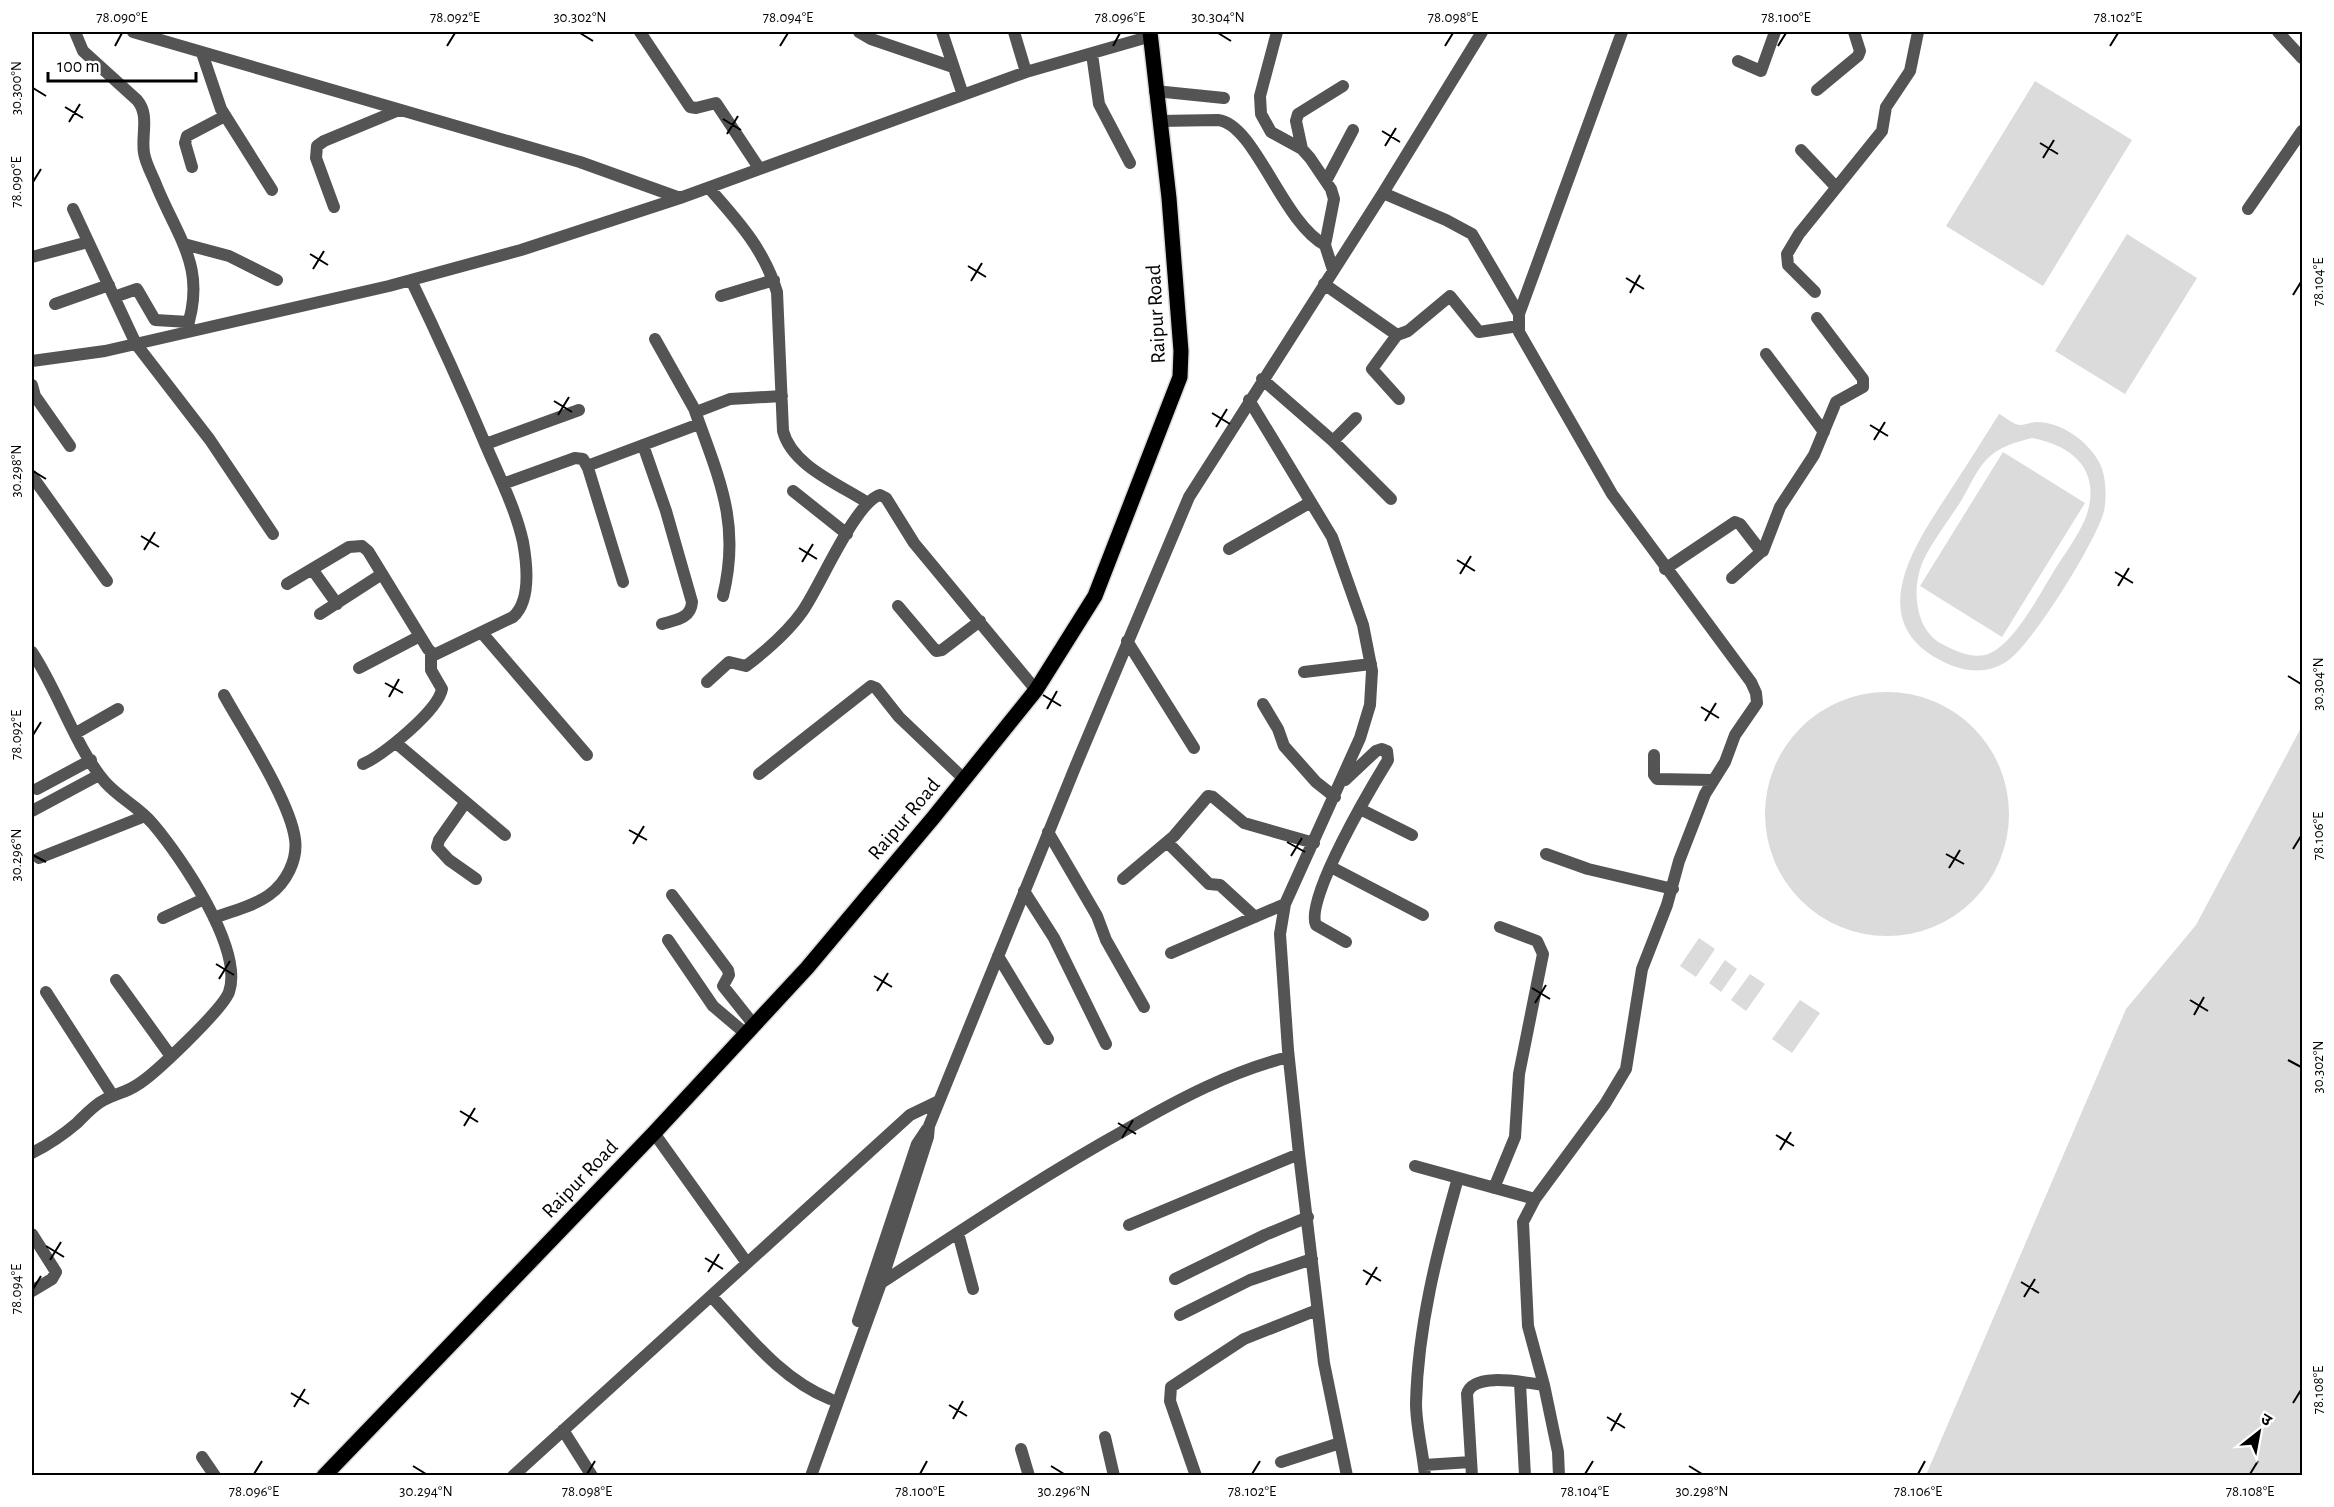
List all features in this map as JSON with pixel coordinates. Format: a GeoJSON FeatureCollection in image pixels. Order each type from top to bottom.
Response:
{"type":"FeatureCollection","features":[{"type":"Feature","properties":{"kind":"main road","name":"Raipur Road"},"geometry":{"type":"LineString","coordinates":[[324,1476],[654,1133],[807,968],[1036,690],[1095,596],[1180,377],[1181,351],[1175,275],[1149,34]]}},
{"type":"Feature","properties":{"kind":"street"},"geometry":{"type":"LineString","coordinates":[[75,32],[83,51],[141,105],[144,114],[144,152],[147,162],[184,244],[195,297],[188,327]]}},
{"type":"Feature","properties":{"kind":"street"},"geometry":{"type":"LineString","coordinates":[[133,32],[580,162],[680,198]]}},
{"type":"Feature","properties":{"kind":"street"},"geometry":{"type":"LineString","coordinates":[[640,32],[690,107],[696,108],[716,103],[759,168]]}},
{"type":"Feature","properties":{"kind":"street"},"geometry":{"type":"LineString","coordinates":[[859,32],[871,39],[954,67]]}},
{"type":"Feature","properties":{"kind":"street"},"geometry":{"type":"LineString","coordinates":[[942,32],[963,95]]}},
{"type":"Feature","properties":{"kind":"street"},"geometry":{"type":"LineString","coordinates":[[1014,32],[1026,72]]}},
{"type":"Feature","properties":{"kind":"street"},"geometry":{"type":"LineString","coordinates":[[1277,32],[1260,96],[1261,114],[1271,132],[1302,149],[1326,181],[1334,199],[1325,244],[1334,270]]}},
{"type":"Feature","properties":{"kind":"street"},"geometry":{"type":"LineString","coordinates":[[802,1476],[917,1144],[929,1126],[1048,832],[1189,497],[1262,379],[1383,193],[1482,32]]}},
{"type":"Feature","properties":{"kind":"street"},"geometry":{"type":"LineString","coordinates":[[1518,320],[1622,32]]}},
{"type":"Feature","properties":{"kind":"street"},"geometry":{"type":"LineString","coordinates":[[1738,61],[1761,71],[1775,32]]}},
{"type":"Feature","properties":{"kind":"street"},"geometry":{"type":"LineString","coordinates":[[1817,90],[1858,56],[1860,51],[1854,32]]}},
{"type":"Feature","properties":{"kind":"street"},"geometry":{"type":"LineString","coordinates":[[1815,291],[1788,265],[1787,254],[1836,187],[1882,130],[1886,107],[1910,71],[1918,32]]}},
{"type":"Feature","properties":{"kind":"street"},"geometry":{"type":"LineString","coordinates":[[2278,32],[2302,58]]}},
{"type":"Feature","properties":{"kind":"street"},"geometry":{"type":"LineString","coordinates":[[32,361],[105,351],[136,344],[188,327],[411,280],[521,250],[709,188],[1026,72],[1092,54],[1149,34]]}},
{"type":"Feature","properties":{"kind":"street"},"geometry":{"type":"LineString","coordinates":[[202,53],[217,100],[225,116],[272,190]]}},
{"type":"Feature","properties":{"kind":"street"},"geometry":{"type":"LineString","coordinates":[[1092,54],[1099,104],[1130,164]]}},
{"type":"Feature","properties":{"kind":"street"},"geometry":{"type":"LineString","coordinates":[[1302,149],[1296,121],[1298,114],[1343,86]]}},
{"type":"Feature","properties":{"kind":"street"},"geometry":{"type":"LineString","coordinates":[[1155,91],[1224,98]]}},
{"type":"Feature","properties":{"kind":"street"},"geometry":{"type":"LineString","coordinates":[[334,207],[316,158],[317,146],[399,110]]}},
{"type":"Feature","properties":{"kind":"street"},"geometry":{"type":"LineString","coordinates":[[192,167],[185,144],[187,136],[225,116]]}},
{"type":"Feature","properties":{"kind":"street"},"geometry":{"type":"LineString","coordinates":[[1159,121],[1218,120],[1226,122],[1258,154],[1278,193],[1294,217],[1307,233],[1325,244]]}},
{"type":"Feature","properties":{"kind":"street"},"geometry":{"type":"LineString","coordinates":[[1326,181],[1353,130]]}},
{"type":"Feature","properties":{"kind":"street"},"geometry":{"type":"LineString","coordinates":[[2248,209],[2302,131]]}},
{"type":"Feature","properties":{"kind":"street"},"geometry":{"type":"LineString","coordinates":[[1801,150],[1836,187]]}},
{"type":"Feature","properties":{"kind":"street"},"geometry":{"type":"LineString","coordinates":[[709,188],[757,244],[774,280],[780,329],[783,431],[793,452],[868,503]]}},
{"type":"Feature","properties":{"kind":"street"},"geometry":{"type":"LineString","coordinates":[[1383,193],[1446,220],[1472,234],[1518,320],[1522,341],[1612,494],[1756,693],[1754,708],[1735,735],[1725,762],[1712,780],[1685,845],[1673,889],[1639,979],[1626,1069],[1605,1104],[1527,1212],[1523,1234],[1528,1326],[1544,1385],[1558,1452],[1559,1476]]}},
{"type":"Feature","properties":{"kind":"street"},"geometry":{"type":"LineString","coordinates":[[73,208],[136,344],[210,440],[273,534]]}},
{"type":"Feature","properties":{"kind":"street"},"geometry":{"type":"LineString","coordinates":[[32,257],[88,242]]}},
{"type":"Feature","properties":{"kind":"street"},"geometry":{"type":"LineString","coordinates":[[184,244],[229,256],[277,280]]}},
{"type":"Feature","properties":{"kind":"street"},"geometry":{"type":"LineString","coordinates":[[411,280],[486,444],[523,541],[525,593],[515,615],[439,654],[431,653]]}},
{"type":"Feature","properties":{"kind":"street"},"geometry":{"type":"LineString","coordinates":[[721,296],[774,280]]}},
{"type":"Feature","properties":{"kind":"street"},"geometry":{"type":"LineString","coordinates":[[1324,284],[1397,335]]}},
{"type":"Feature","properties":{"kind":"street"},"geometry":{"type":"LineString","coordinates":[[55,304],[109,285]]}},
{"type":"Feature","properties":{"kind":"street"},"geometry":{"type":"LineString","coordinates":[[114,297],[137,289],[155,320],[188,327]]}},
{"type":"Feature","properties":{"kind":"street"},"geometry":{"type":"LineString","coordinates":[[1399,399],[1372,369],[1397,335],[1408,331],[1450,296],[1479,332],[1518,320]]}},
{"type":"Feature","properties":{"kind":"street"},"geometry":{"type":"LineString","coordinates":[[1732,578],[1765,548],[1780,507],[1814,455],[1836,402],[1862,389],[1863,382],[1817,318]]}},
{"type":"Feature","properties":{"kind":"street"},"geometry":{"type":"LineString","coordinates":[[655,339],[697,418],[722,485],[731,535],[729,573],[723,596]]}},
{"type":"Feature","properties":{"kind":"street"},"geometry":{"type":"LineString","coordinates":[[1766,354],[1824,432]]}},
{"type":"Feature","properties":{"kind":"street"},"geometry":{"type":"LineString","coordinates":[[1262,379],[1333,441],[1391,499]]}},
{"type":"Feature","properties":{"kind":"street"},"geometry":{"type":"LineString","coordinates":[[32,385],[39,402],[70,446]]}},
{"type":"Feature","properties":{"kind":"street"},"geometry":{"type":"LineString","coordinates":[[587,465],[643,445],[697,418],[700,412],[730,399],[782,396]]}},
{"type":"Feature","properties":{"kind":"street"},"geometry":{"type":"LineString","coordinates":[[1249,400],[1311,502],[1341,560],[1363,625],[1371,664],[1370,705],[1335,797],[1285,904],[1280,934],[1288,1057],[1317,1310],[1347,1476]]}},
{"type":"Feature","properties":{"kind":"street"},"geometry":{"type":"LineString","coordinates":[[486,444],[579,410]]}},
{"type":"Feature","properties":{"kind":"street"},"geometry":{"type":"LineString","coordinates":[[1333,441],[1356,418]]}},
{"type":"Feature","properties":{"kind":"street"},"geometry":{"type":"LineString","coordinates":[[643,445],[669,521],[692,602],[691,611],[686,616],[662,624]]}},
{"type":"Feature","properties":{"kind":"street"},"geometry":{"type":"LineString","coordinates":[[503,484],[575,458],[583,459],[587,465],[623,582]]}},
{"type":"Feature","properties":{"kind":"street"},"geometry":{"type":"LineString","coordinates":[[32,476],[107,580]]}},
{"type":"Feature","properties":{"kind":"street"},"geometry":{"type":"LineString","coordinates":[[794,491],[847,534]]}},
{"type":"Feature","properties":{"kind":"street"},"geometry":{"type":"LineString","coordinates":[[707,682],[729,662],[746,666],[783,635],[807,604],[847,534],[868,503],[877,495],[886,498],[914,543],[1036,690]]}},
{"type":"Feature","properties":{"kind":"street"},"geometry":{"type":"LineString","coordinates":[[1229,549],[1311,502]]}},
{"type":"Feature","properties":{"kind":"street"},"geometry":{"type":"LineString","coordinates":[[1665,569],[1735,522],[1740,524],[1761,552]]}},
{"type":"Feature","properties":{"kind":"street"},"geometry":{"type":"LineString","coordinates":[[287,584],[358,544],[368,551],[431,653],[431,670],[440,684],[441,694],[396,743],[363,764]]}},
{"type":"Feature","properties":{"kind":"street"},"geometry":{"type":"LineString","coordinates":[[312,569],[337,604]]}},
{"type":"Feature","properties":{"kind":"street"},"geometry":{"type":"LineString","coordinates":[[320,615],[382,574]]}},
{"type":"Feature","properties":{"kind":"street"},"geometry":{"type":"LineString","coordinates":[[898,606],[936,651],[942,650],[980,621]]}},
{"type":"Feature","properties":{"kind":"street"},"geometry":{"type":"LineString","coordinates":[[482,633],[587,755]]}},
{"type":"Feature","properties":{"kind":"street"},"geometry":{"type":"LineString","coordinates":[[359,668],[420,636]]}},
{"type":"Feature","properties":{"kind":"street"},"geometry":{"type":"LineString","coordinates":[[1127,642],[1194,748]]}},
{"type":"Feature","properties":{"kind":"street"},"geometry":{"type":"LineString","coordinates":[[32,652],[99,775],[112,789],[146,816],[168,844],[204,899],[214,918],[231,964],[230,991],[219,1010],[146,1079],[95,1106],[60,1137],[32,1153]]}},
{"type":"Feature","properties":{"kind":"street"},"geometry":{"type":"LineString","coordinates":[[1304,672],[1371,664]]}},
{"type":"Feature","properties":{"kind":"street"},"geometry":{"type":"LineString","coordinates":[[759,774],[871,686],[876,688],[899,717],[964,779]]}},
{"type":"Feature","properties":{"kind":"street"},"geometry":{"type":"LineString","coordinates":[[214,918],[270,895],[285,877],[295,854],[295,838],[282,799],[225,695]]}},
{"type":"Feature","properties":{"kind":"street"},"geometry":{"type":"LineString","coordinates":[[1263,704],[1278,729],[1284,746],[1309,775],[1335,797]]}},
{"type":"Feature","properties":{"kind":"street"},"geometry":{"type":"LineString","coordinates":[[76,733],[118,709]]}},
{"type":"Feature","properties":{"kind":"street"},"geometry":{"type":"LineString","coordinates":[[396,743],[505,835]]}},
{"type":"Feature","properties":{"kind":"street"},"geometry":{"type":"LineString","coordinates":[[1340,785],[1376,751],[1382,749],[1387,751],[1388,760],[1360,809],[1319,894],[1314,922],[1346,942]]}},
{"type":"Feature","properties":{"kind":"street"},"geometry":{"type":"LineString","coordinates":[[1654,755],[1654,775],[1657,779],[1712,780]]}},
{"type":"Feature","properties":{"kind":"street"},"geometry":{"type":"LineString","coordinates":[[36,789],[91,760]]}},
{"type":"Feature","properties":{"kind":"street"},"geometry":{"type":"LineString","coordinates":[[32,812],[99,775]]}},
{"type":"Feature","properties":{"kind":"street"},"geometry":{"type":"LineString","coordinates":[[1123,879],[1167,842],[1202,800],[1210,796],[1244,823],[1314,843]]}},
{"type":"Feature","properties":{"kind":"street"},"geometry":{"type":"LineString","coordinates":[[465,803],[439,840],[437,847],[449,860],[476,879]]}},
{"type":"Feature","properties":{"kind":"street"},"geometry":{"type":"LineString","coordinates":[[1360,809],[1413,836]]}},
{"type":"Feature","properties":{"kind":"street"},"geometry":{"type":"LineString","coordinates":[[39,858],[146,816]]}},
{"type":"Feature","properties":{"kind":"street"},"geometry":{"type":"LineString","coordinates":[[1048,832],[1097,916],[1106,940],[1144,1007]]}},
{"type":"Feature","properties":{"kind":"street"},"geometry":{"type":"LineString","coordinates":[[1167,842],[1209,884],[1220,885],[1255,917]]}},
{"type":"Feature","properties":{"kind":"street"},"geometry":{"type":"LineString","coordinates":[[1546,854],[1588,869],[1673,889]]}},
{"type":"Feature","properties":{"kind":"street"},"geometry":{"type":"LineString","coordinates":[[1331,867],[1423,915]]}},
{"type":"Feature","properties":{"kind":"street"},"geometry":{"type":"LineString","coordinates":[[1024,891],[1054,938],[1106,1044]]}},
{"type":"Feature","properties":{"kind":"street"},"geometry":{"type":"LineString","coordinates":[[672,895],[728,970],[729,975],[723,986],[750,1029]]}},
{"type":"Feature","properties":{"kind":"street"},"geometry":{"type":"LineString","coordinates":[[163,918],[204,899]]}},
{"type":"Feature","properties":{"kind":"street"},"geometry":{"type":"LineString","coordinates":[[1171,953],[1285,904]]}},
{"type":"Feature","properties":{"kind":"street"},"geometry":{"type":"LineString","coordinates":[[1494,1188],[1515,1137],[1519,1074],[1544,954],[1537,941],[1500,927]]}},
{"type":"Feature","properties":{"kind":"street"},"geometry":{"type":"LineString","coordinates":[[668,940],[713,1006],[750,1029]]}},
{"type":"Feature","properties":{"kind":"street"},"geometry":{"type":"LineString","coordinates":[[998,956],[1048,1039]]}},
{"type":"Feature","properties":{"kind":"street"},"geometry":{"type":"LineString","coordinates":[[116,980],[170,1055]]}},
{"type":"Feature","properties":{"kind":"street"},"geometry":{"type":"LineString","coordinates":[[46,992],[113,1096]]}},
{"type":"Feature","properties":{"kind":"street"},"geometry":{"type":"LineString","coordinates":[[880,1283],[1088,1150],[1178,1100],[1246,1069],[1288,1057]]}},
{"type":"Feature","properties":{"kind":"street"},"geometry":{"type":"LineString","coordinates":[[513,1476],[910,1115],[939,1101]]}},
{"type":"Feature","properties":{"kind":"street"},"geometry":{"type":"LineString","coordinates":[[811,1476],[880,1283],[928,1137],[929,1126]]}},
{"type":"Feature","properties":{"kind":"street"},"geometry":{"type":"LineString","coordinates":[[654,1133],[747,1263]]}},
{"type":"Feature","properties":{"kind":"street"},"geometry":{"type":"LineString","coordinates":[[1129,1225],[1299,1154]]}},
{"type":"Feature","properties":{"kind":"street"},"geometry":{"type":"LineString","coordinates":[[1415,1166],[1535,1199]]}},
{"type":"Feature","properties":{"kind":"street"},"geometry":{"type":"LineString","coordinates":[[1458,1178],[1433,1263],[1416,1406],[1424,1470],[1471,1462]]}},
{"type":"Feature","properties":{"kind":"street"},"geometry":{"type":"LineString","coordinates":[[1175,1279],[1265,1235],[1308,1217]]}},
{"type":"Feature","properties":{"kind":"street"},"geometry":{"type":"LineString","coordinates":[[958,1233],[973,1289]]}},
{"type":"Feature","properties":{"kind":"street"},"geometry":{"type":"LineString","coordinates":[[32,1234],[56,1272],[52,1280],[32,1291]]}},
{"type":"Feature","properties":{"kind":"street"},"geometry":{"type":"LineString","coordinates":[[1180,1315],[1250,1280],[1312,1259]]}},
{"type":"Feature","properties":{"kind":"street"},"geometry":{"type":"LineString","coordinates":[[711,1296],[784,1372],[816,1394],[830,1399]]}},
{"type":"Feature","properties":{"kind":"street"},"geometry":{"type":"LineString","coordinates":[[1196,1476],[1170,1401],[1169,1390],[1173,1384],[1244,1339],[1317,1310]]}},
{"type":"Feature","properties":{"kind":"street"},"geometry":{"type":"LineString","coordinates":[[1472,1476],[1467,1390],[1483,1380],[1544,1385]]}},
{"type":"Feature","properties":{"kind":"street"},"geometry":{"type":"LineString","coordinates":[[1520,1383],[1525,1476]]}},
{"type":"Feature","properties":{"kind":"street"},"geometry":{"type":"LineString","coordinates":[[563,1430],[592,1476]]}},
{"type":"Feature","properties":{"kind":"street"},"geometry":{"type":"LineString","coordinates":[[1105,1437],[1114,1476]]}},
{"type":"Feature","properties":{"kind":"street"},"geometry":{"type":"LineString","coordinates":[[1281,1462],[1340,1443]]}},
{"type":"Feature","properties":{"kind":"street"},"geometry":{"type":"LineString","coordinates":[[1021,1449],[1029,1476]]}},
{"type":"Feature","properties":{"kind":"street"},"geometry":{"type":"LineString","coordinates":[[202,1456],[215,1476]]}},
{"type":"Feature","properties":{"kind":"shaded area"},"geometry":{"type":"Polygon","coordinates":[[[2035,81],[2132,140],[2043,286],[1946,226],[2035,81]]]}},
{"type":"Feature","properties":{"kind":"shaded area"},"geometry":{"type":"Polygon","coordinates":[[[2127,234],[2197,278],[2125,394],[2055,351],[2127,234]]]}},
{"type":"Feature","properties":{"kind":"shaded area"},"geometry":{"type":"Polygon","coordinates":[[[1999,414],[2019,425],[2035,422],[2055,425],[2081,440],[2094,454],[2101,467],[2105,486],[2104,511],[2077,568],[2031,636],[2017,652],[2006,662],[1989,669],[1963,669],[1938,659],[1916,642],[1904,623],[1900,602],[1903,580],[1911,557],[1935,513],[1999,414]],[[2032,438],[2020,441],[2003,448],[1987,459],[1924,559],[1917,582],[1921,618],[1933,637],[1952,649],[1979,656],[1995,651],[2004,643],[2031,609],[2083,524],[2090,501],[2087,474],[2072,454],[2047,442],[2032,438]]]}},
{"type":"Feature","properties":{"kind":"shaded area"},"geometry":{"type":"Polygon","coordinates":[[[2003,452],[2085,503],[2002,637],[1920,586],[2003,452]]]}},
{"type":"Feature","properties":{"kind":"shaded area"},"geometry":{"type":"Polygon","coordinates":[[[1875,692],[1899,692],[1923,697],[1945,706],[1974,727],[1989,746],[2000,767],[2007,790],[2009,814],[2007,838],[2000,861],[1989,882],[1974,901],[1945,922],[1923,931],[1899,936],[1875,936],[1851,931],[1829,922],[1809,909],[1792,892],[1779,872],[1770,850],[1765,826],[1765,802],[1770,778],[1779,756],[1792,736],[1809,719],[1829,706],[1851,697],[1875,692]]]}},
{"type":"Feature","properties":{"kind":"shaded area"},"geometry":{"type":"Polygon","coordinates":[[[2302,726],[2302,1475],[1926,1475],[2126,1009],[2196,925],[2302,726]]]}},
{"type":"Feature","properties":{"kind":"shaded area"},"geometry":{"type":"Polygon","coordinates":[[[1699,938],[1715,949],[1696,977],[1680,966],[1699,938]]]}},
{"type":"Feature","properties":{"kind":"shaded area"},"geometry":{"type":"Polygon","coordinates":[[[1725,960],[1737,969],[1721,992],[1709,983],[1725,960]]]}},
{"type":"Feature","properties":{"kind":"shaded area"},"geometry":{"type":"Polygon","coordinates":[[[1750,974],[1765,984],[1746,1011],[1731,1000],[1750,974]]]}},
{"type":"Feature","properties":{"kind":"shaded area"},"geometry":{"type":"Polygon","coordinates":[[[1800,1000],[1820,1013],[1792,1053],[1772,1039],[1800,1000]]]}}]}
